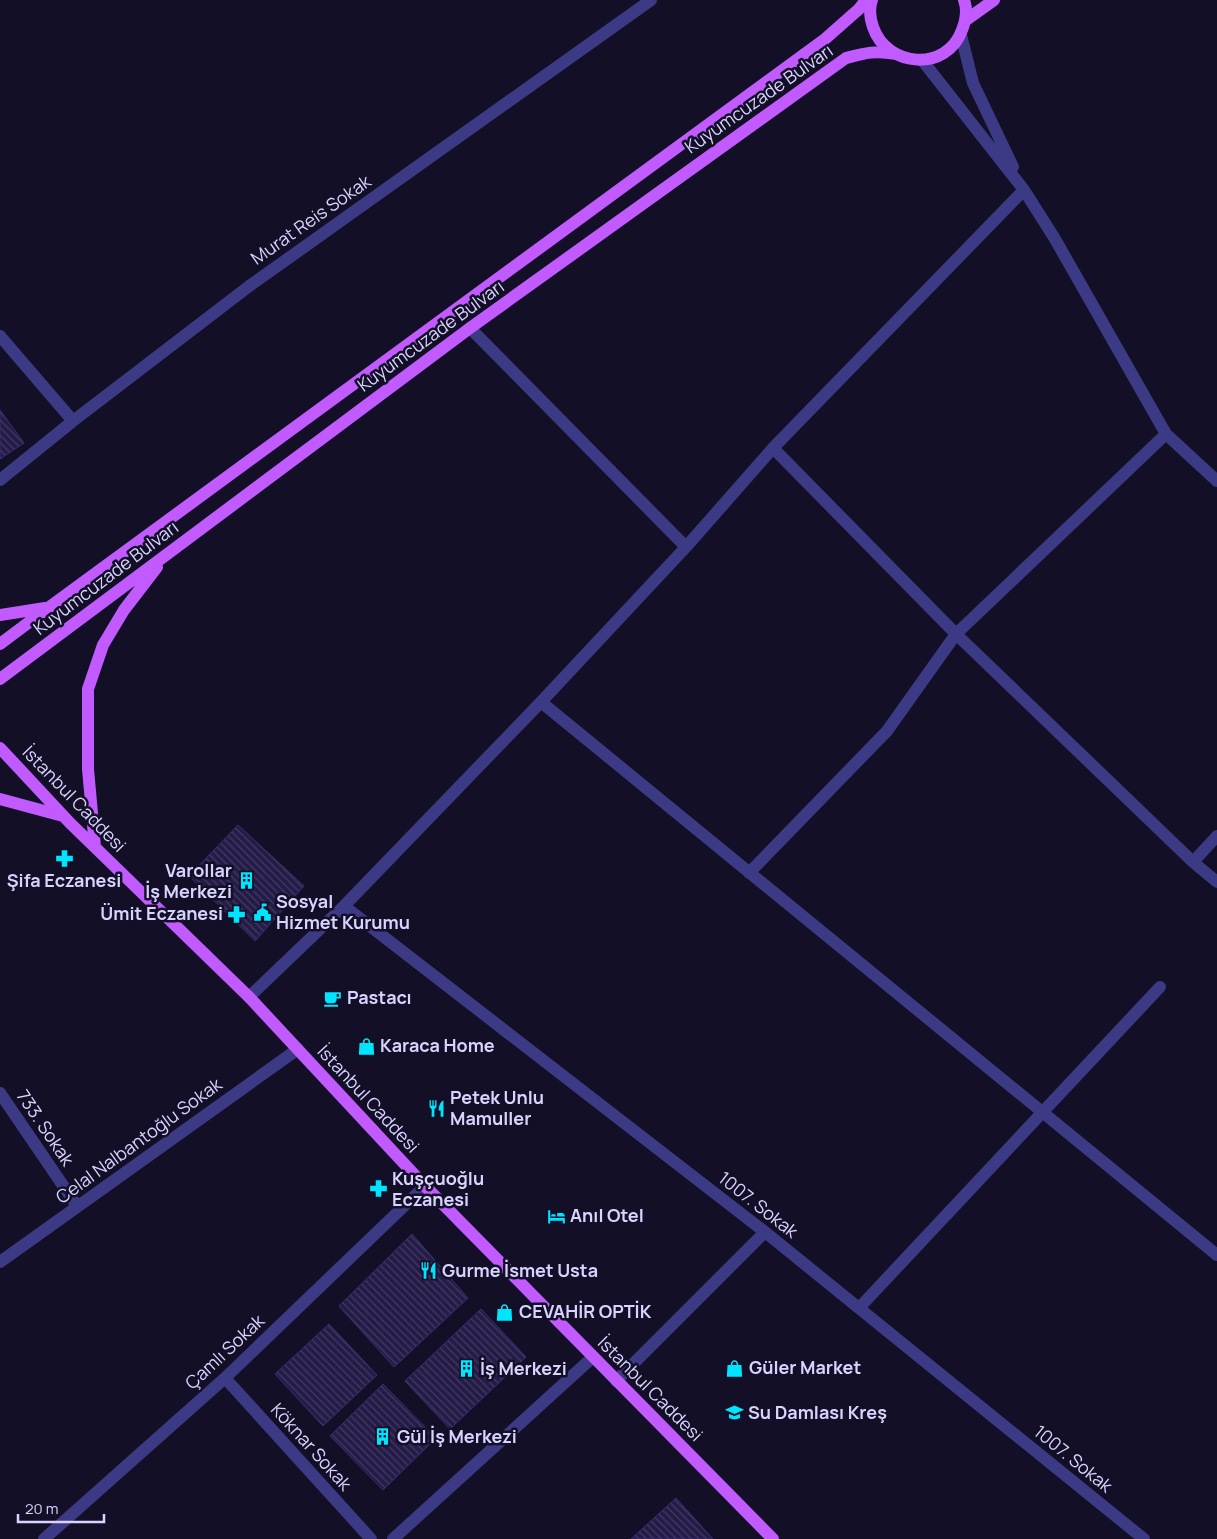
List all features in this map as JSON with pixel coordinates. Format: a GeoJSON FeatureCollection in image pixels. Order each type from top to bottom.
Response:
{"type":"FeatureCollection","features":[{"type":"Feature","properties":{"kind":"main road","name":"Kuyumcuzade Bulvarı"},"geometry":{"type":"LineString","coordinates":[[0,644],[826,39],[859,9],[866,0]]}},
{"type":"Feature","properties":{"kind":"main road"},"geometry":{"type":"LineString","coordinates":[[872,0],[870,5],[871,21],[876,36],[884,46],[895,54]]}},
{"type":"Feature","properties":{"kind":"main road"},"geometry":{"type":"LineString","coordinates":[[922,60],[937,56],[951,48],[960,35],[966,20],[964,0]]}},
{"type":"Feature","properties":{"kind":"main road"},"geometry":{"type":"LineString","coordinates":[[966,20],[994,0]]}},
{"type":"Feature","properties":{"kind":"main road","name":"Kuyumcuzade Bulvarı"},"geometry":{"type":"LineString","coordinates":[[0,679],[470,328],[846,58],[863,53],[882,51],[908,59],[922,60]]}},
{"type":"Feature","properties":{"kind":"main road"},"geometry":{"type":"LineString","coordinates":[[94,847],[88,769],[88,688],[103,645],[124,610],[167,554]]}},
{"type":"Feature","properties":{"kind":"main road"},"geometry":{"type":"LineString","coordinates":[[0,616],[48,608]]}},
{"type":"Feature","properties":{"kind":"main road","name":"İstanbul Caddesi"},"geometry":{"type":"LineString","coordinates":[[0,748],[94,847],[249,997],[425,1186],[773,1539]]}},
{"type":"Feature","properties":{"kind":"main road"},"geometry":{"type":"LineString","coordinates":[[0,799],[64,816]]}},
{"type":"Feature","properties":{"kind":"street","name":"Murat Reis Sokak"},"geometry":{"type":"LineString","coordinates":[[0,480],[248,287],[651,0]]}},
{"type":"Feature","properties":{"kind":"street"},"geometry":{"type":"LineString","coordinates":[[960,35],[973,83],[1024,190]]}},
{"type":"Feature","properties":{"kind":"street"},"geometry":{"type":"LineString","coordinates":[[922,60],[1024,190],[1055,239],[1166,434],[1217,481]]}},
{"type":"Feature","properties":{"kind":"street"},"geometry":{"type":"LineString","coordinates":[[249,997],[344,906],[541,702],[686,547],[773,448],[1024,190]]}},
{"type":"Feature","properties":{"kind":"street"},"geometry":{"type":"LineString","coordinates":[[470,328],[686,547]]}},
{"type":"Feature","properties":{"kind":"street"},"geometry":{"type":"LineString","coordinates":[[0,336],[73,422]]}},
{"type":"Feature","properties":{"kind":"street"},"geometry":{"type":"LineString","coordinates":[[749,873],[887,730],[956,634],[1166,434]]}},
{"type":"Feature","properties":{"kind":"street"},"geometry":{"type":"LineString","coordinates":[[773,448],[956,634],[1193,862],[1217,882]]}},
{"type":"Feature","properties":{"kind":"street"},"geometry":{"type":"LineString","coordinates":[[541,702],[1217,1255]]}},
{"type":"Feature","properties":{"kind":"street"},"geometry":{"type":"LineString","coordinates":[[1193,862],[1217,836]]}},
{"type":"Feature","properties":{"kind":"street","name":"1007. Sokak"},"geometry":{"type":"LineString","coordinates":[[344,906],[765,1232],[1144,1539]]}},
{"type":"Feature","properties":{"kind":"street"},"geometry":{"type":"LineString","coordinates":[[859,1308],[1160,987]]}},
{"type":"Feature","properties":{"kind":"street","name":"Celal Nalbantoğlu Sokak"},"geometry":{"type":"LineString","coordinates":[[0,1262],[298,1048]]}},
{"type":"Feature","properties":{"kind":"street","name":"733. Sokak"},"geometry":{"type":"LineString","coordinates":[[0,1093],[77,1206]]}},
{"type":"Feature","properties":{"kind":"street","name":"Çamlı Sokak"},"geometry":{"type":"LineString","coordinates":[[44,1539],[225,1378],[425,1186]]}},
{"type":"Feature","properties":{"kind":"street"},"geometry":{"type":"LineString","coordinates":[[616,1381],[765,1232]]}},
{"type":"Feature","properties":{"kind":"street"},"geometry":{"type":"LineString","coordinates":[[393,1539],[593,1357]]}},
{"type":"Feature","properties":{"kind":"street","name":"Köknar Sokak"},"geometry":{"type":"LineString","coordinates":[[225,1378],[371,1539]]}},
{"type":"Feature","properties":{"kind":"building"},"geometry":{"type":"Polygon","coordinates":[[[0,410],[24,443],[0,459],[0,410]]]}},
{"type":"Feature","properties":{"kind":"building","name":"Varollar İş Merkezi"},"geometry":{"type":"Polygon","coordinates":[[[238,825],[304,886],[255,941],[189,876],[238,825]]]}},
{"type":"Feature","properties":{"kind":"building"},"geometry":{"type":"Polygon","coordinates":[[[412,1234],[468,1298],[394,1367],[339,1306],[412,1234]]]}},
{"type":"Feature","properties":{"kind":"building","name":"İş Merkezi"},"geometry":{"type":"Polygon","coordinates":[[[481,1309],[526,1357],[450,1429],[405,1381],[481,1309]]]}},
{"type":"Feature","properties":{"kind":"building"},"geometry":{"type":"Polygon","coordinates":[[[329,1324],[377,1375],[323,1426],[275,1374],[329,1324]]]}},
{"type":"Feature","properties":{"kind":"building","name":"Gül İş Merkezi"},"geometry":{"type":"Polygon","coordinates":[[[383,1384],[436,1438],[383,1490],[330,1436],[383,1384]]]}},
{"type":"Feature","properties":{"kind":"building"},"geometry":{"type":"Polygon","coordinates":[[[676,1498],[713,1539],[631,1539],[676,1498]]]}},
{"type":"Feature","properties":{"kind":"place","name":"Şifa Eczanesi"},"geometry":{"type":"Point","coordinates":[64,858]}},
{"type":"Feature","properties":{"kind":"place","name":"Varollar İş Merkezi"},"geometry":{"type":"Point","coordinates":[246,881]}},
{"type":"Feature","properties":{"kind":"place","name":"Sosyal Hizmet Kurumu"},"geometry":{"type":"Point","coordinates":[262,912]}},
{"type":"Feature","properties":{"kind":"place","name":"Ümit Eczanesi"},"geometry":{"type":"Point","coordinates":[237,914]}},
{"type":"Feature","properties":{"kind":"place","name":"Pastacı"},"geometry":{"type":"Point","coordinates":[333,998]}},
{"type":"Feature","properties":{"kind":"place","name":"Karaca Home"},"geometry":{"type":"Point","coordinates":[366,1046]}},
{"type":"Feature","properties":{"kind":"place","name":"Petek Unlu Mamuller"},"geometry":{"type":"Point","coordinates":[436,1108]}},
{"type":"Feature","properties":{"kind":"place","name":"Kuşçuoğlu Eczanesi"},"geometry":{"type":"Point","coordinates":[378,1189]}},
{"type":"Feature","properties":{"kind":"place","name":"Anıl Otel"},"geometry":{"type":"Point","coordinates":[556,1216]}},
{"type":"Feature","properties":{"kind":"place","name":"Gurme İsmet Usta"},"geometry":{"type":"Point","coordinates":[428,1271]}},
{"type":"Feature","properties":{"kind":"place","name":"CEVAHİR OPTİK"},"geometry":{"type":"Point","coordinates":[505,1312]}},
{"type":"Feature","properties":{"kind":"place","name":"Güler Market"},"geometry":{"type":"Point","coordinates":[735,1368]}},
{"type":"Feature","properties":{"kind":"place","name":"İş Merkezi"},"geometry":{"type":"Point","coordinates":[466,1369]}},
{"type":"Feature","properties":{"kind":"place","name":"Su Damlası Kreş"},"geometry":{"type":"Point","coordinates":[734,1413]}},
{"type":"Feature","properties":{"kind":"place","name":"Gül İş Merkezi"},"geometry":{"type":"Point","coordinates":[383,1437]}}]}
